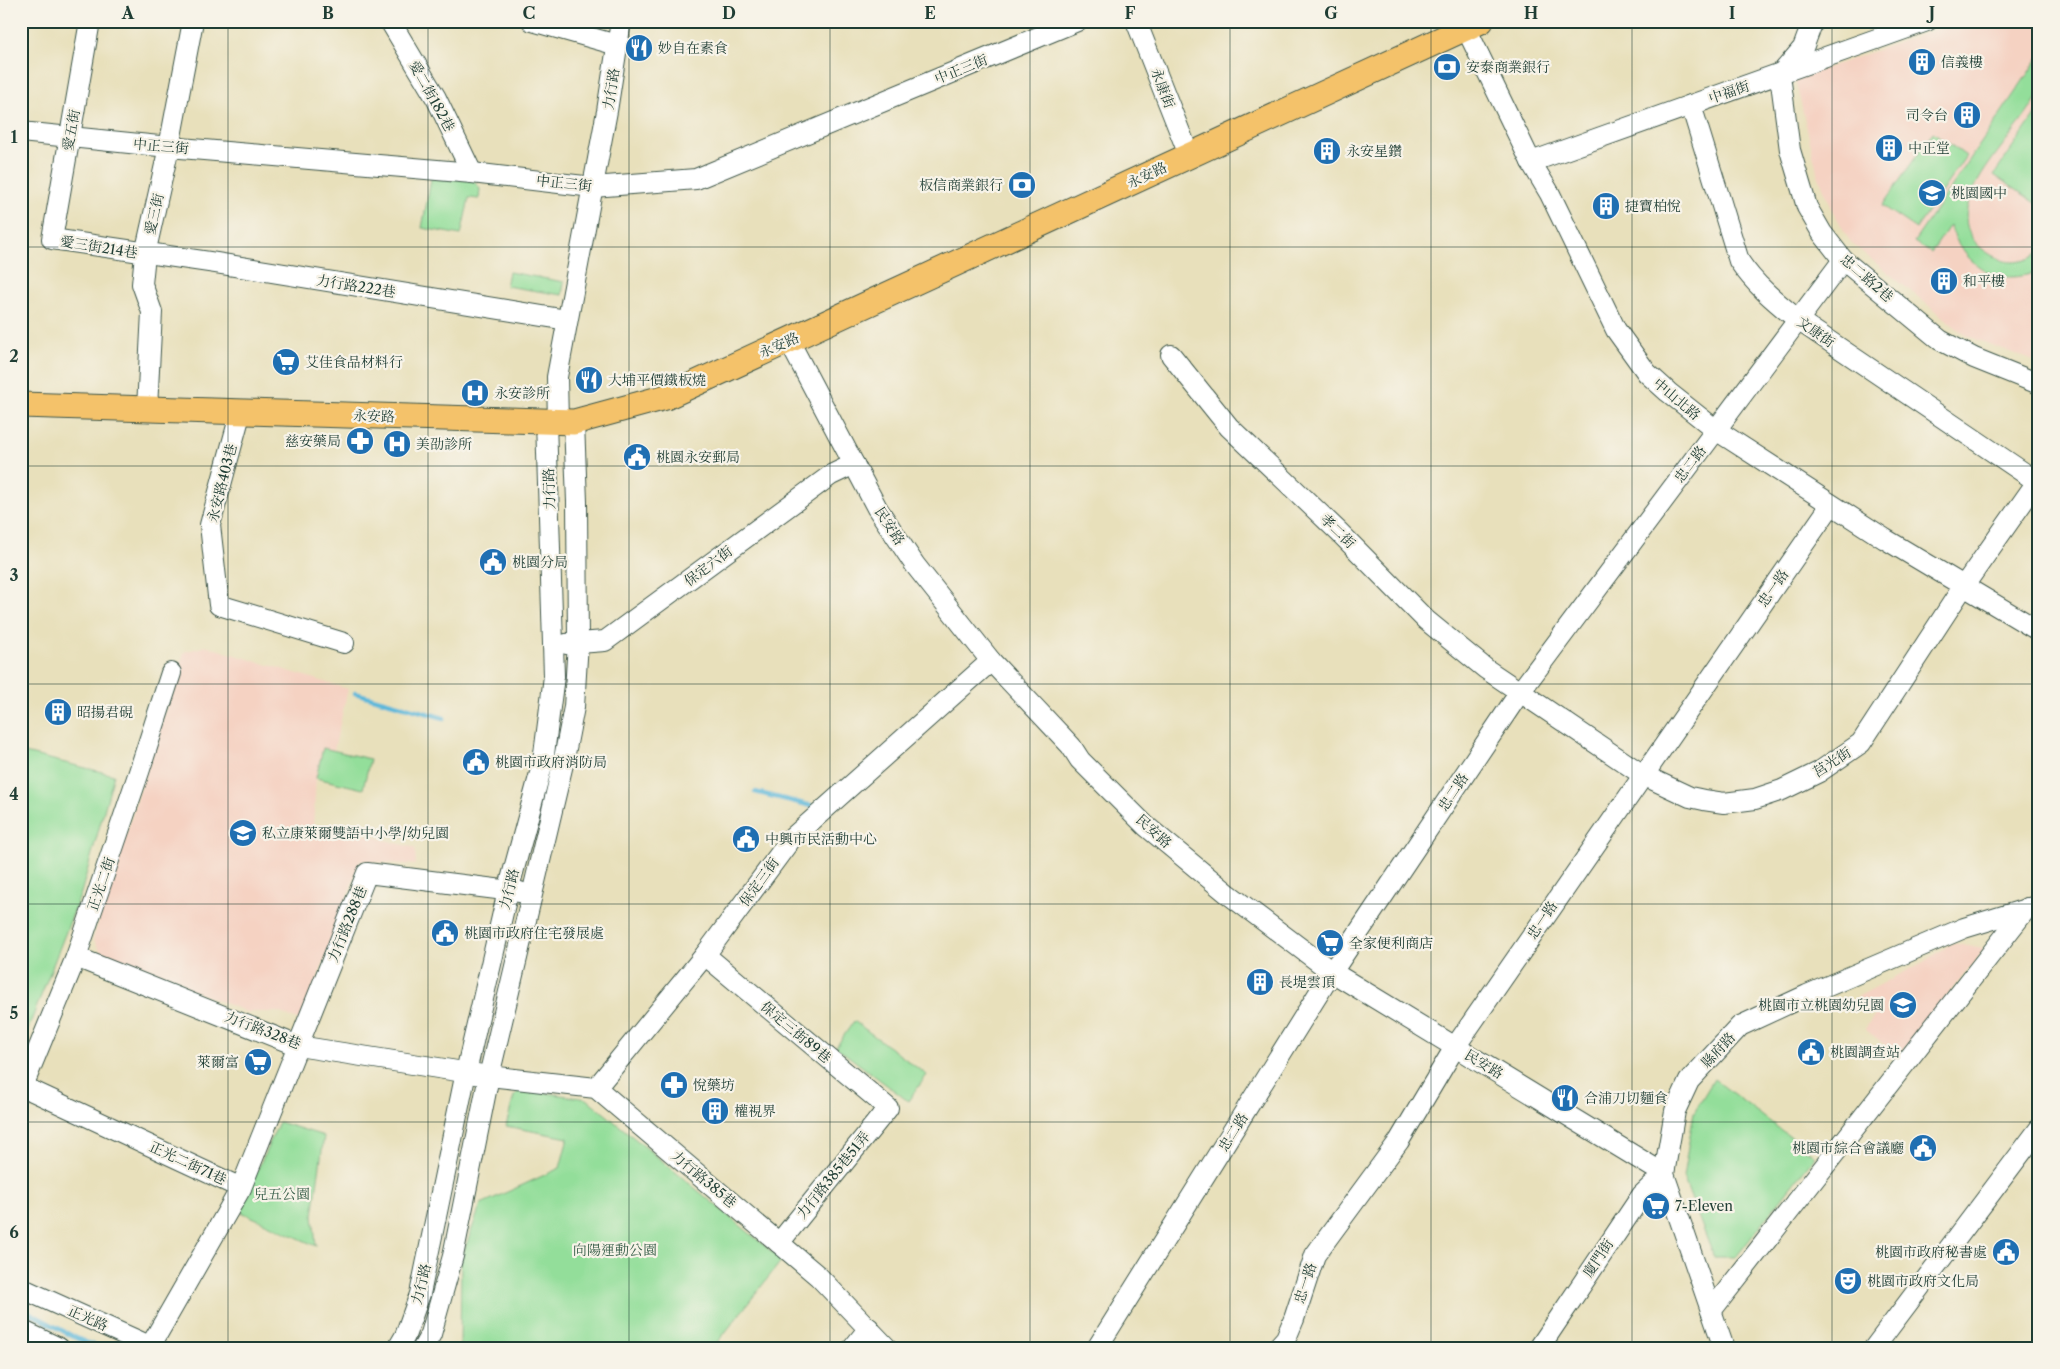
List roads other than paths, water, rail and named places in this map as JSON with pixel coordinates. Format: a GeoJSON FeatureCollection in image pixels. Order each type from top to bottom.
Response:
{"type":"FeatureCollection","features":[{"type":"Feature","properties":{"kind":"main road","name":"永安路"},"geometry":{"type":"LineString","coordinates":[[21,404],[559,421],[666,397],[1473,25]]}},
{"type":"Feature","properties":{"kind":"street","name":"愛五街"},"geometry":{"type":"LineString","coordinates":[[52,239],[90,21]]}},
{"type":"Feature","properties":{"kind":"street","name":"愛三街"},"geometry":{"type":"LineString","coordinates":[[147,408],[152,312],[142,284],[145,254],[169,147],[193,21]]}},
{"type":"Feature","properties":{"kind":"street","name":"愛二街182巷"},"geometry":{"type":"LineString","coordinates":[[390,21],[436,98],[472,173]]}},
{"type":"Feature","properties":{"kind":"street"},"geometry":{"type":"LineString","coordinates":[[532,21],[617,45]]}},
{"type":"Feature","properties":{"kind":"street","name":"力行路"},"geometry":{"type":"LineString","coordinates":[[398,1348],[405,1336],[420,1294],[466,1072],[508,891],[543,762],[554,676],[559,421],[557,377],[622,21]]}},
{"type":"Feature","properties":{"kind":"street","name":"中正三街"},"geometry":{"type":"LineString","coordinates":[[21,132],[169,147],[472,173],[593,188],[696,179],[1077,21]]}},
{"type":"Feature","properties":{"kind":"street","name":"永康街"},"geometry":{"type":"LineString","coordinates":[[1136,21],[1189,155]]}},
{"type":"Feature","properties":{"kind":"street"},"geometry":{"type":"LineString","coordinates":[[1780,75],[1803,48],[1813,21]]}},
{"type":"Feature","properties":{"kind":"street","name":"中福街"},"geometry":{"type":"LineString","coordinates":[[1531,162],[1780,75],[1927,21]]}},
{"type":"Feature","properties":{"kind":"street","name":"中山北路"},"geometry":{"type":"LineString","coordinates":[[1473,25],[1531,162],[1550,194],[1616,330],[1647,373],[1716,430],[1831,505],[1963,587],[2039,631]]}},
{"type":"Feature","properties":{"kind":"street","name":"忠二路2巷"},"geometry":{"type":"LineString","coordinates":[[1780,75],[1790,150],[1807,207],[1822,233],[1843,260],[1940,340],[1974,358],[2039,384]]}},
{"type":"Feature","properties":{"kind":"street","name":"文康街"},"geometry":{"type":"LineString","coordinates":[[1691,105],[1739,261],[1747,274],[1764,292],[1798,320],[2038,481]]}},
{"type":"Feature","properties":{"kind":"street","name":"愛三街214巷"},"geometry":{"type":"LineString","coordinates":[[52,239],[145,254]]}},
{"type":"Feature","properties":{"kind":"street","name":"力行路222巷"},"geometry":{"type":"LineString","coordinates":[[145,254],[216,263],[567,320]]}},
{"type":"Feature","properties":{"kind":"street","name":"忠二路"},"geometry":{"type":"LineString","coordinates":[[1097,1348],[1332,972],[1520,692],[1843,260]]}},
{"type":"Feature","properties":{"kind":"street","name":"民安路"},"geometry":{"type":"LineString","coordinates":[[789,341],[877,508],[915,565],[991,661],[1072,746],[1080,760],[1146,826],[1227,893],[1332,972],[1664,1174]]}},
{"type":"Feature","properties":{"kind":"street","name":"孝二街"},"geometry":{"type":"LineString","coordinates":[[1171,354],[1229,427],[1339,532],[1426,620],[1486,669],[1520,692]]}},
{"type":"Feature","properties":{"kind":"street","name":"永安路403巷"},"geometry":{"type":"LineString","coordinates":[[241,411],[210,525],[220,605],[344,643]]}},
{"type":"Feature","properties":{"kind":"street","name":"力行路"},"geometry":{"type":"LineString","coordinates":[[423,1348],[431,1334],[453,1256],[489,1076],[563,764],[574,706],[578,642],[577,502],[559,421]]}},
{"type":"Feature","properties":{"kind":"street","name":"保定六街"},"geometry":{"type":"LineString","coordinates":[[554,645],[605,641],[831,475],[854,464]]}},
{"type":"Feature","properties":{"kind":"street","name":"莒光街"},"geometry":{"type":"LineString","coordinates":[[1520,692],[1643,775],[1690,797],[1724,803],[1755,799],[1782,790],[1819,772],[1861,743],[1963,587],[2038,481]]}},
{"type":"Feature","properties":{"kind":"street","name":"忠一路"},"geometry":{"type":"LineString","coordinates":[[1277,1348],[1286,1338],[1294,1319],[1315,1255],[1399,1141],[1455,1047],[1831,505]]}},
{"type":"Feature","properties":{"kind":"street","name":"保定三街"},"geometry":{"type":"LineString","coordinates":[[596,1088],[705,955],[791,838],[991,661]]}},
{"type":"Feature","properties":{"kind":"street","name":"正光二街"},"geometry":{"type":"LineString","coordinates":[[22,1089],[76,956],[171,673]]}},
{"type":"Feature","properties":{"kind":"street","name":"力行路288巷"},"geometry":{"type":"LineString","coordinates":[[298,1046],[368,873],[532,894]]}},
{"type":"Feature","properties":{"kind":"street","name":"縣府路"},"geometry":{"type":"LineString","coordinates":[[1724,1348],[1664,1174],[1675,1111],[1689,1081],[1740,1026],[1807,995],[1964,928],[2033,906]]}},
{"type":"Feature","properties":{"kind":"street","name":"縣府路"},"geometry":{"type":"LineString","coordinates":[[1711,1311],[2033,906]]}},
{"type":"Feature","properties":{"kind":"street","name":"保定三街89巷"},"geometry":{"type":"LineString","coordinates":[[705,955],[888,1108]]}},
{"type":"Feature","properties":{"kind":"street","name":"力行路328巷"},"geometry":{"type":"LineString","coordinates":[[76,956],[298,1046],[489,1076]]}},
{"type":"Feature","properties":{"kind":"street","name":"正光二街71巷"},"geometry":{"type":"LineString","coordinates":[[22,1089],[241,1188],[298,1046]]}},
{"type":"Feature","properties":{"kind":"street"},"geometry":{"type":"LineString","coordinates":[[489,1076],[596,1088]]}},
{"type":"Feature","properties":{"kind":"street","name":"力行路385巷"},"geometry":{"type":"LineString","coordinates":[[596,1088],[818,1276],[887,1348]]}},
{"type":"Feature","properties":{"kind":"street","name":"力行路385巷51弄"},"geometry":{"type":"LineString","coordinates":[[779,1242],[888,1108]]}},
{"type":"Feature","properties":{"kind":"street"},"geometry":{"type":"LineString","coordinates":[[1874,1348],[2039,1128]]}},
{"type":"Feature","properties":{"kind":"street","name":"廈門街"},"geometry":{"type":"LineString","coordinates":[[1539,1348],[1642,1194],[1664,1174]]}},
{"type":"Feature","properties":{"kind":"street"},"geometry":{"type":"LineString","coordinates":[[152,1346],[241,1188]]}},
{"type":"Feature","properties":{"kind":"street"},"geometry":{"type":"LineString","coordinates":[[442,1348],[441,1335],[453,1256]]}},
{"type":"Feature","properties":{"kind":"street","name":"正光路"},"geometry":{"type":"LineString","coordinates":[[21,1288],[152,1346]]}},
{"type":"Feature","properties":{"kind":"street"},"geometry":{"type":"LineString","coordinates":[[853,1348],[869,1328]]}},
{"type":"Feature","properties":{"kind":"street"},"geometry":{"type":"LineString","coordinates":[[21,1330],[59,1348]]}},
{"type":"Feature","properties":{"kind":"waterway"},"geometry":{"type":"LineString","coordinates":[[355,693],[444,718]]}},
{"type":"Feature","properties":{"kind":"waterway"},"geometry":{"type":"LineString","coordinates":[[755,792],[812,806]]}},
{"type":"Feature","properties":{"kind":"waterway"},"geometry":{"type":"LineString","coordinates":[[21,1308],[76,1338],[100,1348]]}},
{"type":"Feature","properties":{"kind":"place","name":"妙自在素食"},"geometry":{"type":"Point","coordinates":[639,48]}},
{"type":"Feature","properties":{"kind":"place","name":"信義樓"},"geometry":{"type":"Point","coordinates":[1922,62]}},
{"type":"Feature","properties":{"kind":"place","name":"安泰商業銀行"},"geometry":{"type":"Point","coordinates":[1447,67]}},
{"type":"Feature","properties":{"kind":"place","name":"司令台"},"geometry":{"type":"Point","coordinates":[1967,115]}},
{"type":"Feature","properties":{"kind":"place","name":"中正堂"},"geometry":{"type":"Point","coordinates":[1889,148]}},
{"type":"Feature","properties":{"kind":"place","name":"永安星鑽"},"geometry":{"type":"Point","coordinates":[1327,151]}},
{"type":"Feature","properties":{"kind":"place","name":"板信商業銀行"},"geometry":{"type":"Point","coordinates":[1022,185]}},
{"type":"Feature","properties":{"kind":"place","name":"桃園國中"},"geometry":{"type":"Point","coordinates":[1932,193]}},
{"type":"Feature","properties":{"kind":"place","name":"捷寶柏悅"},"geometry":{"type":"Point","coordinates":[1606,206]}},
{"type":"Feature","properties":{"kind":"place","name":"和平樓"},"geometry":{"type":"Point","coordinates":[1944,281]}},
{"type":"Feature","properties":{"kind":"place","name":"艾佳食品材料行"},"geometry":{"type":"Point","coordinates":[286,362]}},
{"type":"Feature","properties":{"kind":"place","name":"大埔平價鐵板燒"},"geometry":{"type":"Point","coordinates":[589,380]}},
{"type":"Feature","properties":{"kind":"place","name":"永安診所"},"geometry":{"type":"Point","coordinates":[475,393]}},
{"type":"Feature","properties":{"kind":"place","name":"慈安藥局"},"geometry":{"type":"Point","coordinates":[360,441]}},
{"type":"Feature","properties":{"kind":"place","name":"美劭診所"},"geometry":{"type":"Point","coordinates":[397,444]}},
{"type":"Feature","properties":{"kind":"place","name":"桃園永安郵局"},"geometry":{"type":"Point","coordinates":[637,457]}},
{"type":"Feature","properties":{"kind":"place","name":"桃園分局"},"geometry":{"type":"Point","coordinates":[493,562]}},
{"type":"Feature","properties":{"kind":"place","name":"昭揚君硯"},"geometry":{"type":"Point","coordinates":[58,712]}},
{"type":"Feature","properties":{"kind":"place","name":"桃園市政府消防局"},"geometry":{"type":"Point","coordinates":[476,762]}},
{"type":"Feature","properties":{"kind":"place","name":"私立康萊爾雙語中小學/幼兒園"},"geometry":{"type":"Point","coordinates":[243,833]}},
{"type":"Feature","properties":{"kind":"place","name":"中興市民活動中心"},"geometry":{"type":"Point","coordinates":[746,839]}},
{"type":"Feature","properties":{"kind":"place","name":"桃園市政府住宅發展處"},"geometry":{"type":"Point","coordinates":[445,933]}},
{"type":"Feature","properties":{"kind":"place","name":"全家便利商店"},"geometry":{"type":"Point","coordinates":[1330,943]}},
{"type":"Feature","properties":{"kind":"place","name":"長堤雲頂"},"geometry":{"type":"Point","coordinates":[1260,982]}},
{"type":"Feature","properties":{"kind":"place","name":"桃園市立桃園幼兒園"},"geometry":{"type":"Point","coordinates":[1903,1005]}},
{"type":"Feature","properties":{"kind":"place","name":"桃園調查站"},"geometry":{"type":"Point","coordinates":[1811,1052]}},
{"type":"Feature","properties":{"kind":"place","name":"萊爾富"},"geometry":{"type":"Point","coordinates":[258,1062]}},
{"type":"Feature","properties":{"kind":"place","name":"悅藥坊"},"geometry":{"type":"Point","coordinates":[674,1085]}},
{"type":"Feature","properties":{"kind":"place","name":"合浦刀切麵食"},"geometry":{"type":"Point","coordinates":[1565,1098]}},
{"type":"Feature","properties":{"kind":"place","name":"權視界"},"geometry":{"type":"Point","coordinates":[715,1111]}},
{"type":"Feature","properties":{"kind":"place","name":"桃園市綜合會議廳"},"geometry":{"type":"Point","coordinates":[1923,1148]}},
{"type":"Feature","properties":{"kind":"place","name":"7-Eleven"},"geometry":{"type":"Point","coordinates":[1656,1206]}},
{"type":"Feature","properties":{"kind":"place","name":"桃園市政府秘書處"},"geometry":{"type":"Point","coordinates":[2006,1252]}},
{"type":"Feature","properties":{"kind":"place","name":"桃園市政府文化局"},"geometry":{"type":"Point","coordinates":[1848,1281]}},
{"type":"Feature","properties":{"kind":"park label","name":"兒五公園"},"geometry":{"type":"Point","coordinates":[282,1194]}},
{"type":"Feature","properties":{"kind":"park label","name":"向陽運動公園"},"geometry":{"type":"Point","coordinates":[615,1250]}}]}
